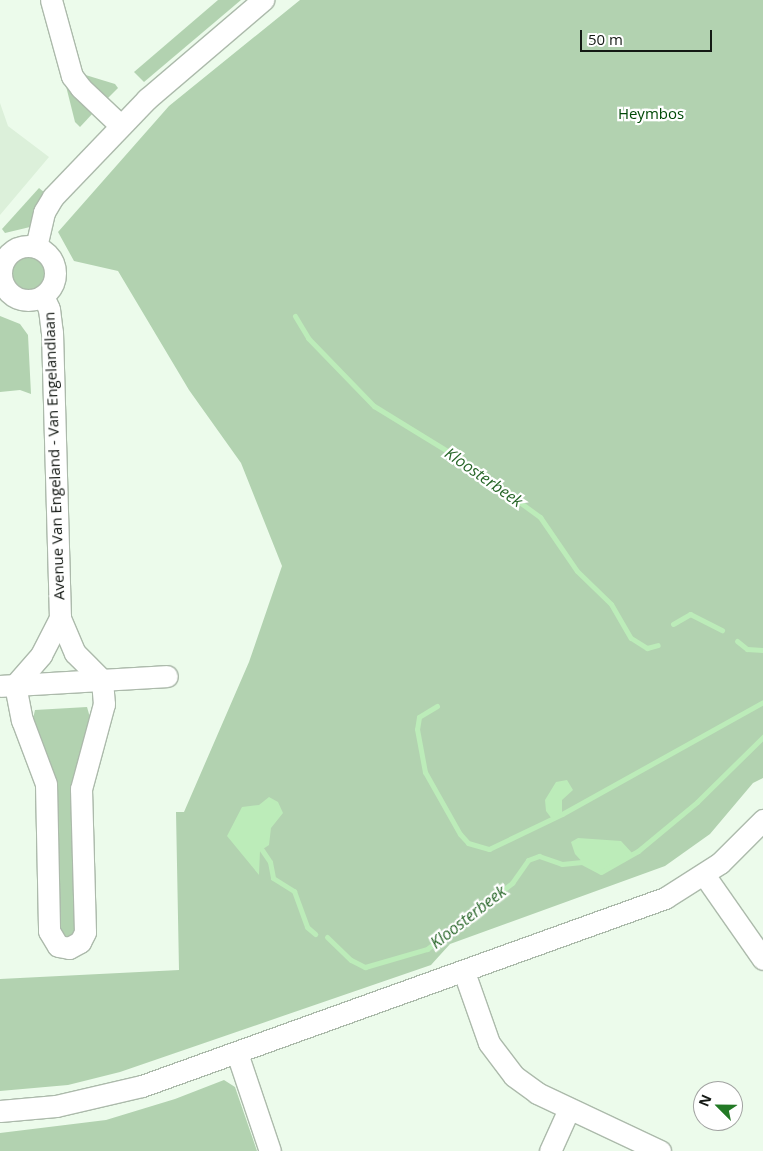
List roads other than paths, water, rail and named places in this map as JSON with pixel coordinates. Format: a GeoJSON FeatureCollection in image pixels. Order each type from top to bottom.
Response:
{"type":"FeatureCollection","features":[{"type":"Feature","properties":{"kind":"street"},"geometry":{"type":"LineString","coordinates":[[51,0],[72,76],[81,88],[120,125]]}},
{"type":"Feature","properties":{"kind":"street"},"geometry":{"type":"LineString","coordinates":[[36,247],[46,206],[120,125],[191,59],[263,0]]}},
{"type":"Feature","properties":{"kind":"street"},"geometry":{"type":"LineString","coordinates":[[26,246],[36,247],[48,254],[55,269],[53,284],[42,296],[19,299],[6,289],[1,282],[2,265],[11,252],[26,246]]}},
{"type":"Feature","properties":{"kind":"street","name":"Avenue Van Engeland - Van Engelandlaan"},"geometry":{"type":"LineString","coordinates":[[42,296],[49,309],[52,332],[60,618],[75,653],[102,680]]}},
{"type":"Feature","properties":{"kind":"street","name":"Avenue Van Engeland - Van Engelandlaan"},"geometry":{"type":"LineString","coordinates":[[7,685],[41,655],[60,618]]}},
{"type":"Feature","properties":{"kind":"street"},"geometry":{"type":"LineString","coordinates":[[102,680],[104,704],[81,789],[85,932],[80,942],[70,948],[58,946],[49,931],[46,784],[7,685],[166,676]]}},
{"type":"Feature","properties":{"kind":"street"},"geometry":{"type":"LineString","coordinates":[[0,1111],[94,1099],[237,1052],[464,972],[665,898],[704,876],[763,820]]}},
{"type":"Feature","properties":{"kind":"street"},"geometry":{"type":"LineString","coordinates":[[704,876],[763,959]]}},
{"type":"Feature","properties":{"kind":"street"},"geometry":{"type":"LineString","coordinates":[[464,972],[483,1030],[503,1063],[537,1093],[660,1151]]}},
{"type":"Feature","properties":{"kind":"street"},"geometry":{"type":"LineString","coordinates":[[237,1052],[270,1151]]}},
{"type":"Feature","properties":{"kind":"street"},"geometry":{"type":"LineString","coordinates":[[550,1151],[569,1109]]}},
{"type":"Feature","properties":{"kind":"waterway","name":"Kloosterbeek"},"geometry":{"type":"LineString","coordinates":[[295,316],[308,338],[374,406],[462,460],[540,517],[577,571],[611,604],[631,638],[647,648],[658,645]]}},
{"type":"Feature","properties":{"kind":"waterway","name":"Kloosterbeek"},"geometry":{"type":"LineString","coordinates":[[673,624],[690,614],[722,630]]}},
{"type":"Feature","properties":{"kind":"waterway","name":"Kloosterbeek"},"geometry":{"type":"LineString","coordinates":[[737,641],[747,649],[763,650]]}},
{"type":"Feature","properties":{"kind":"waterway","name":"Kloosterbeek"},"geometry":{"type":"LineString","coordinates":[[437,706],[419,717],[417,729],[425,772],[460,834],[468,843],[489,849],[562,814],[763,702]]}},
{"type":"Feature","properties":{"kind":"waterway","name":"Kloosterbeek"},"geometry":{"type":"LineString","coordinates":[[327,937],[351,960],[365,967],[427,949],[512,883],[528,860],[539,856],[562,864],[582,862],[601,872],[638,851],[697,802],[763,737]]}},
{"type":"Feature","properties":{"kind":"waterway","name":"Kloosterbeek"},"geometry":{"type":"LineString","coordinates":[[262,850],[270,862],[273,878],[294,891],[307,927],[315,934]]}},
{"type":"Feature","properties":{"kind":"park label","name":"Heymbos"},"geometry":{"type":"Point","coordinates":[651,114]}}]}
